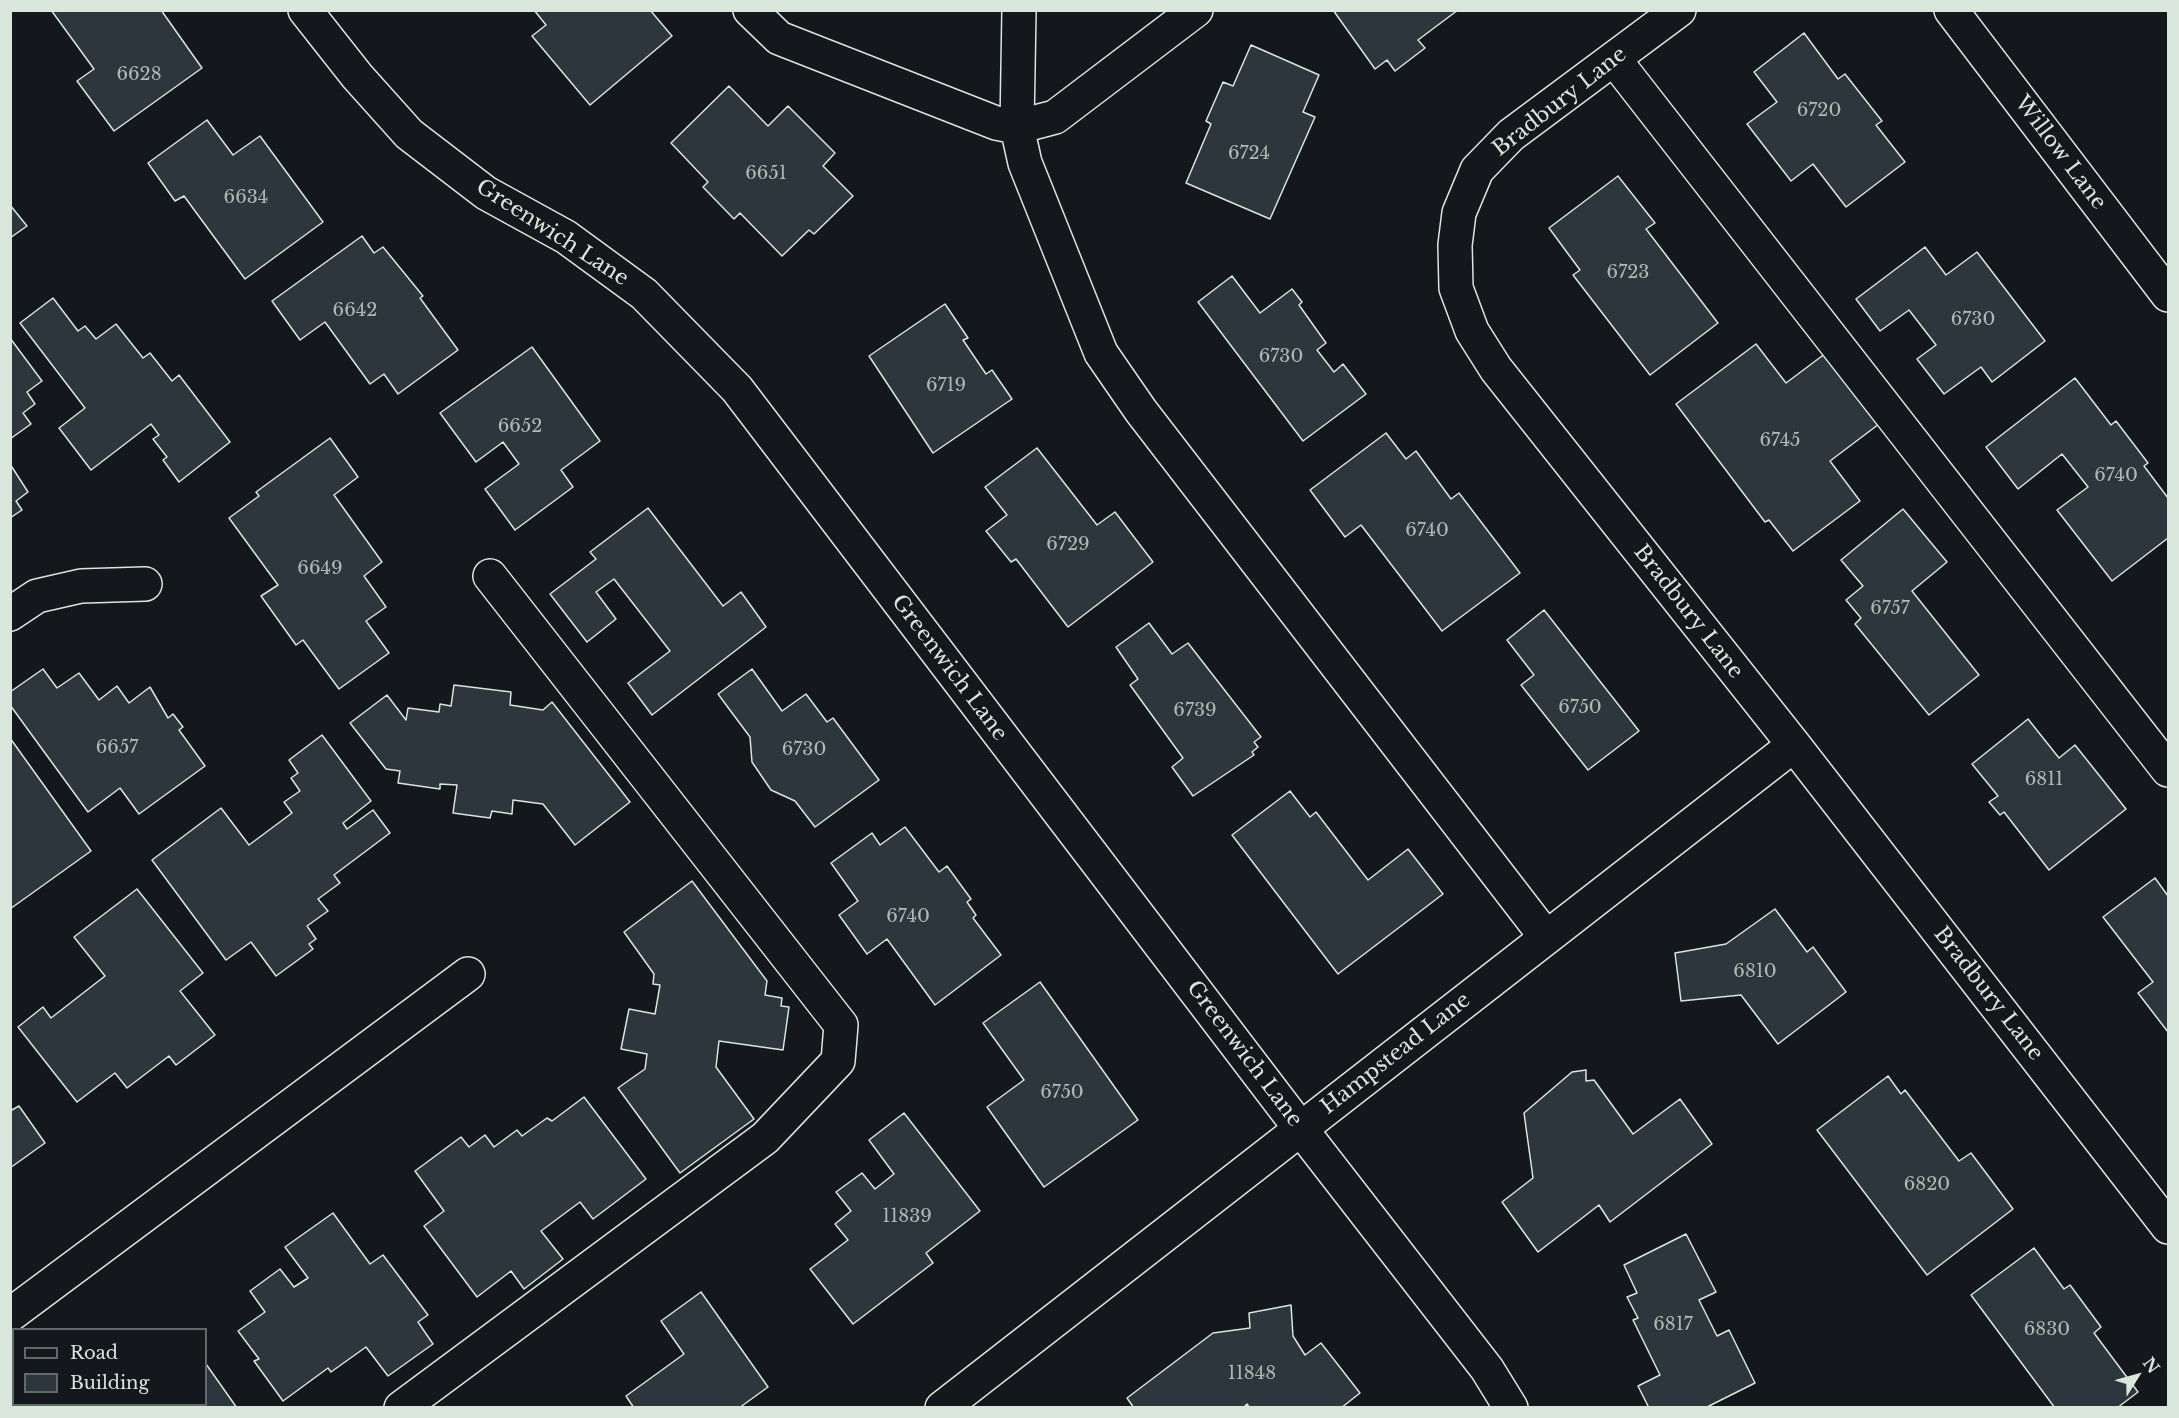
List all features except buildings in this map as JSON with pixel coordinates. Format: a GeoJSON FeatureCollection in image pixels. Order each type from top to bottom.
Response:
{"type":"FeatureCollection","features":[{"type":"Feature","properties":{"kind":"street","name":"Greenwich Lane"},"geometry":{"type":"LineString","coordinates":[[305,10],[357,76],[410,134],[486,193],[566,237],[644,294],[737,389],[1300,1128],[1487,1369],[1511,1407]]}},
{"type":"Feature","properties":{"kind":"street"},"geometry":{"type":"LineString","coordinates":[[750,10],[779,38],[996,123],[1017,127],[1055,117],[1196,10]]}},
{"type":"Feature","properties":{"kind":"street"},"geometry":{"type":"LineString","coordinates":[[1020,10],[1017,127],[1024,163],[1101,353],[1148,420],[1546,937]]}},
{"type":"Feature","properties":{"kind":"street","name":"Bradbury Lane"},"geometry":{"type":"LineString","coordinates":[[1679,10],[1511,135],[1477,170],[1459,213],[1455,245],[1456,288],[1472,331],[1496,369],[1794,745],[2169,1227]]}},
{"type":"Feature","properties":{"kind":"street","name":"Willow Lane"},"geometry":{"type":"LineString","coordinates":[[1951,10],[2169,295]]}},
{"type":"Feature","properties":{"kind":"street"},"geometry":{"type":"LineString","coordinates":[[1614,59],[2169,770]]}},
{"type":"Feature","properties":{"kind":"street"},"geometry":{"type":"LineString","coordinates":[[401,1407],[765,1138],[838,1061],[841,1025],[490,576]]}},
{"type":"Feature","properties":{"kind":"street"},"geometry":{"type":"LineString","coordinates":[[10,614],[37,596],[81,586],[145,584]]}},
{"type":"Feature","properties":{"kind":"street","name":"Hampstead Lane"},"geometry":{"type":"LineString","coordinates":[[942,1407],[1794,745]]}},
{"type":"Feature","properties":{"kind":"street"},"geometry":{"type":"LineString","coordinates":[[10,1315],[468,974]]}}]}
